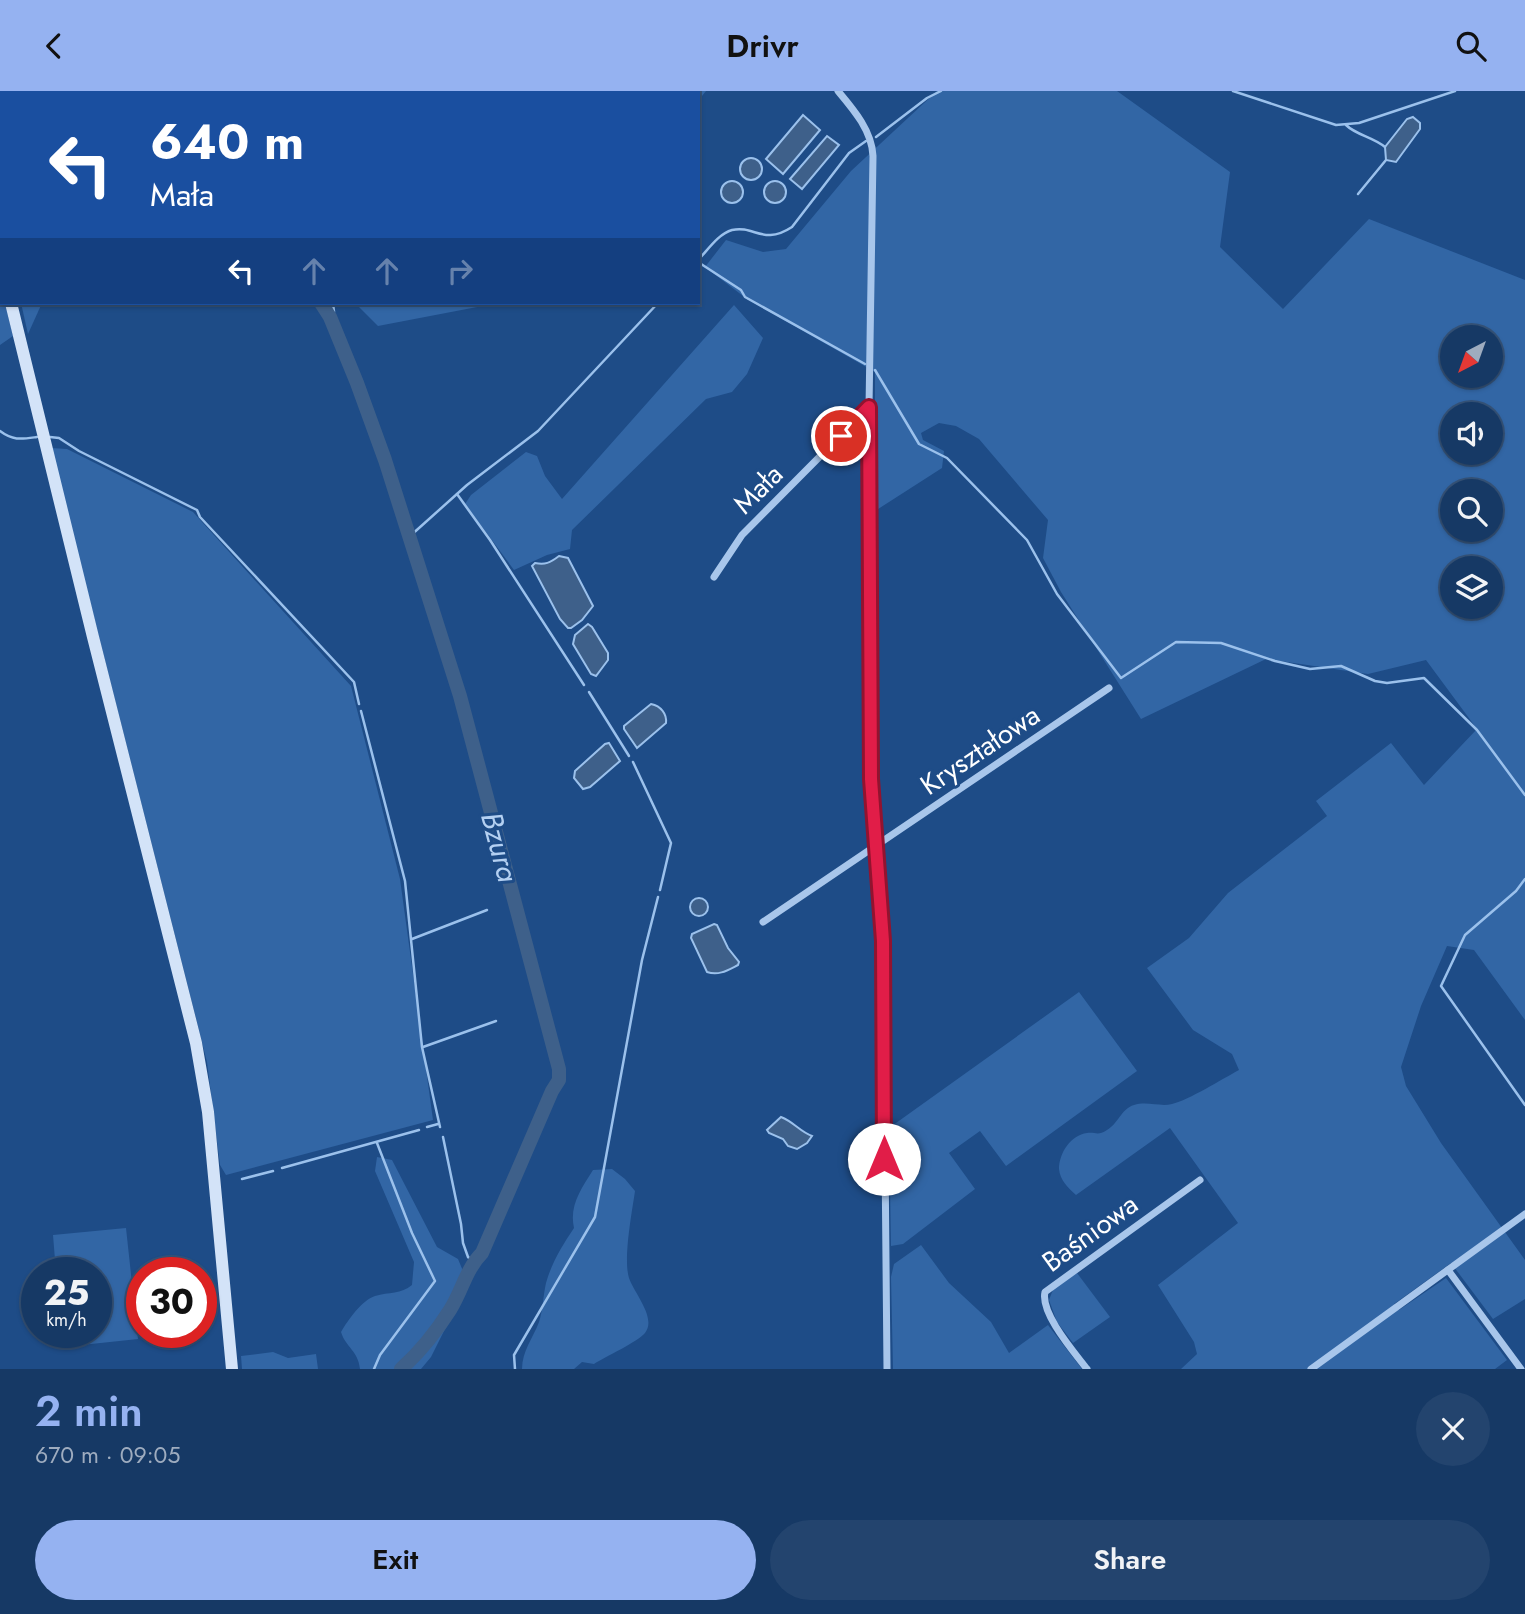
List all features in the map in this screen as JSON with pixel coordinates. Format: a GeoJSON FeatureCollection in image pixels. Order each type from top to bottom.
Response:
{"type":"FeatureCollection","features":[{"type":"Feature","properties":{"kind":"street"},"geometry":{"type":"LineString","coordinates":[[838,91],[863,125],[872,146],[869,407],[871,779],[883,941],[887,1369]]}},
{"type":"Feature","properties":{"kind":"street"},"geometry":{"type":"LineString","coordinates":[[12,305],[90,627],[196,1043],[208,1112],[232,1369]]}},
{"type":"Feature","properties":{"kind":"street","name":"Mała"},"geometry":{"type":"LineString","coordinates":[[714,577],[742,535],[869,407]]}},
{"type":"Feature","properties":{"kind":"street","name":"Kryształowa"},"geometry":{"type":"LineString","coordinates":[[763,922],[1109,688]]}},
{"type":"Feature","properties":{"kind":"street","name":"Baśniowa"},"geometry":{"type":"LineString","coordinates":[[1087,1369],[1052,1319],[1043,1299],[1045,1292],[1200,1180]]}},
{"type":"Feature","properties":{"kind":"street"},"geometry":{"type":"LineString","coordinates":[[1311,1369],[1525,1214]]}},
{"type":"Feature","properties":{"kind":"street"},"geometry":{"type":"LineString","coordinates":[[1448,1270],[1521,1369]]}},
{"type":"Feature","properties":{"kind":"shaded area"},"geometry":{"type":"Polygon","coordinates":[[[937,91],[1117,91],[1230,172],[1220,247],[1283,309],[1369,219],[1525,280],[1525,1020],[1474,950],[1447,946],[1421,1006],[1401,1067],[1406,1086],[1441,1143],[1525,1260],[1525,1299],[1493,1319],[1451,1263],[1394,1304],[1399,1310],[1446,1278],[1507,1360],[1495,1369],[1181,1369],[1197,1354],[1194,1342],[1158,1285],[1238,1223],[1170,1128],[1076,1195],[1067,1187],[1059,1169],[1061,1157],[1071,1141],[1081,1134],[1104,1132],[1130,1107],[1179,1102],[1239,1070],[1232,1054],[1193,1030],[1147,968],[1189,938],[1228,893],[1327,816],[1316,801],[1391,743],[1424,785],[1477,729],[1426,660],[1368,674],[1266,659],[1141,719],[1061,592],[1043,558],[1048,520],[979,439],[956,426],[939,423],[921,433],[923,440],[944,451],[942,468],[875,511],[875,372],[747,299],[705,267],[726,240],[763,252],[786,249],[851,171],[937,91]]]}},
{"type":"Feature","properties":{"kind":"shaded area"},"geometry":{"type":"Polygon","coordinates":[[[803,115],[820,130],[783,174],[766,159],[803,115]]]}},
{"type":"Feature","properties":{"kind":"shaded area"},"geometry":{"type":"Polygon","coordinates":[[[1413,117],[1420,123],[1420,129],[1396,162],[1386,160],[1385,147],[1407,119],[1413,117]]]}},
{"type":"Feature","properties":{"kind":"shaded area"},"geometry":{"type":"Polygon","coordinates":[[[827,136],[839,145],[802,189],[790,179],[827,136]]]}},
{"type":"Feature","properties":{"kind":"shaded area"},"geometry":{"type":"Polygon","coordinates":[[[751,158],[759,161],[762,169],[759,177],[751,180],[743,177],[740,169],[743,161],[751,158]]]}},
{"type":"Feature","properties":{"kind":"shaded area"},"geometry":{"type":"Polygon","coordinates":[[[732,181],[740,184],[743,192],[740,200],[732,203],[724,200],[721,192],[724,184],[732,181]]]}},
{"type":"Feature","properties":{"kind":"shaded area"},"geometry":{"type":"Polygon","coordinates":[[[775,181],[783,184],[786,192],[783,200],[775,203],[767,200],[764,192],[767,184],[775,181]]]}},
{"type":"Feature","properties":{"kind":"shaded area"},"geometry":{"type":"Polygon","coordinates":[[[0,305],[5,305],[13,336],[0,345],[0,305]]]}},
{"type":"Feature","properties":{"kind":"shaded area"},"geometry":{"type":"Polygon","coordinates":[[[21,305],[41,305],[28,334],[21,305]]]}},
{"type":"Feature","properties":{"kind":"shaded area"},"geometry":{"type":"Polygon","coordinates":[[[357,305],[488,305],[378,326],[357,305]]]}},
{"type":"Feature","properties":{"kind":"shaded area"},"geometry":{"type":"Polygon","coordinates":[[[734,305],[763,338],[747,374],[732,392],[706,399],[572,530],[570,549],[547,555],[514,570],[465,504],[471,495],[526,452],[537,456],[545,476],[562,499],[734,305]]]}},
{"type":"Feature","properties":{"kind":"shaded area"},"geometry":{"type":"Polygon","coordinates":[[[51,448],[67,449],[193,512],[351,686],[400,879],[433,1120],[226,1175],[220,1165],[207,1062],[51,448]]]}},
{"type":"Feature","properties":{"kind":"shaded area"},"geometry":{"type":"Polygon","coordinates":[[[559,556],[568,558],[593,606],[582,620],[571,628],[560,619],[532,566],[535,563],[547,563],[559,556]]]}},
{"type":"Feature","properties":{"kind":"shaded area"},"geometry":{"type":"Polygon","coordinates":[[[588,624],[608,653],[608,660],[596,676],[591,674],[573,644],[575,635],[588,624]]]}},
{"type":"Feature","properties":{"kind":"shaded area"},"geometry":{"type":"Polygon","coordinates":[[[651,704],[663,711],[666,723],[637,748],[624,726],[651,704]]]}},
{"type":"Feature","properties":{"kind":"shaded area"},"geometry":{"type":"Polygon","coordinates":[[[609,743],[620,761],[590,787],[583,789],[574,778],[575,771],[609,743]]]}},
{"type":"Feature","properties":{"kind":"shaded area"},"geometry":{"type":"Polygon","coordinates":[[[699,898],[705,901],[708,907],[705,913],[699,916],[693,913],[690,907],[693,901],[699,898]]]}},
{"type":"Feature","properties":{"kind":"shaded area"},"geometry":{"type":"Polygon","coordinates":[[[714,924],[739,962],[731,969],[716,973],[707,972],[691,938],[692,934],[714,924]]]}},
{"type":"Feature","properties":{"kind":"shaded area"},"geometry":{"type":"Polygon","coordinates":[[[1079,992],[1137,1071],[1006,1166],[980,1131],[949,1153],[975,1189],[903,1244],[891,1246],[889,1128],[1079,992]]]}},
{"type":"Feature","properties":{"kind":"shaded area"},"geometry":{"type":"Polygon","coordinates":[[[781,1117],[812,1136],[807,1143],[797,1149],[769,1133],[767,1130],[781,1117]]]}},
{"type":"Feature","properties":{"kind":"shaded area"},"geometry":{"type":"Polygon","coordinates":[[[377,1157],[392,1160],[437,1247],[458,1259],[468,1283],[431,1357],[421,1369],[360,1369],[357,1357],[341,1332],[356,1311],[370,1298],[412,1285],[414,1262],[375,1171],[377,1157]]]}},
{"type":"Feature","properties":{"kind":"shaded area"},"geometry":{"type":"Polygon","coordinates":[[[612,1169],[635,1191],[627,1270],[647,1313],[648,1327],[636,1340],[594,1364],[582,1362],[574,1369],[522,1369],[526,1350],[537,1328],[548,1275],[574,1228],[573,1212],[577,1198],[593,1170],[612,1169]]]}},
{"type":"Feature","properties":{"kind":"shaded area"},"geometry":{"type":"Polygon","coordinates":[[[126,1228],[129,1257],[126,1257],[126,1340],[112,1342],[112,1257],[55,1257],[53,1235],[126,1228]]]}},
{"type":"Feature","properties":{"kind":"shaded area"},"geometry":{"type":"Polygon","coordinates":[[[921,1245],[949,1283],[991,1322],[1009,1353],[1048,1325],[1082,1369],[893,1369],[891,1277],[894,1264],[921,1245]]]}},
{"type":"Feature","properties":{"kind":"shaded area"},"geometry":{"type":"Polygon","coordinates":[[[1077,1273],[1110,1317],[1073,1343],[1057,1322],[1049,1300],[1054,1287],[1077,1273]]]}},
{"type":"Feature","properties":{"kind":"shaded area"},"geometry":{"type":"Polygon","coordinates":[[[273,1352],[288,1358],[316,1354],[318,1369],[242,1369],[241,1356],[273,1352]]]}},
{"type":"Feature","properties":{"kind":"waterway"},"geometry":{"type":"LineString","coordinates":[[876,137],[927,98],[941,91]]}},
{"type":"Feature","properties":{"kind":"waterway"},"geometry":{"type":"LineString","coordinates":[[1233,91],[1336,125],[1359,123],[1455,91]]}},
{"type":"Feature","properties":{"kind":"waterway"},"geometry":{"type":"LineString","coordinates":[[1346,125],[1385,147]]}},
{"type":"Feature","properties":{"kind":"waterway"},"geometry":{"type":"LineString","coordinates":[[700,258],[718,239],[732,230],[774,235],[792,227],[849,153],[866,141]]}},
{"type":"Feature","properties":{"kind":"waterway"},"geometry":{"type":"LineString","coordinates":[[1358,194],[1386,160]]}},
{"type":"Feature","properties":{"kind":"waterway"},"geometry":{"type":"LineString","coordinates":[[700,263],[741,290],[745,297],[865,364]]}},
{"type":"Feature","properties":{"kind":"waterway","name":"Bzura"},"geometry":{"type":"LineString","coordinates":[[322,305],[330,317],[357,383],[385,460],[460,696],[559,1069],[559,1080],[482,1253],[439,1326],[401,1369]]}},
{"type":"Feature","properties":{"kind":"waterway"},"geometry":{"type":"LineString","coordinates":[[330,317],[334,312],[333,305]]}},
{"type":"Feature","properties":{"kind":"waterway"},"geometry":{"type":"LineString","coordinates":[[409,537],[467,485],[538,431],[656,305]]}},
{"type":"Feature","properties":{"kind":"waterway"},"geometry":{"type":"LineString","coordinates":[[875,370],[919,444],[947,458],[1027,540],[1057,594],[1121,678],[1176,642],[1221,643],[1275,661],[1310,669],[1341,666],[1375,681],[1387,683],[1424,678],[1477,730],[1525,795]]}},
{"type":"Feature","properties":{"kind":"waterway"},"geometry":{"type":"LineString","coordinates":[[0,431],[13,438],[37,437]]}},
{"type":"Feature","properties":{"kind":"waterway"},"geometry":{"type":"LineString","coordinates":[[50,437],[59,438],[79,451],[197,510],[200,517],[354,682],[359,704]]}},
{"type":"Feature","properties":{"kind":"waterway"},"geometry":{"type":"LineString","coordinates":[[457,494],[584,685]]}},
{"type":"Feature","properties":{"kind":"waterway"},"geometry":{"type":"LineString","coordinates":[[589,692],[629,756]]}},
{"type":"Feature","properties":{"kind":"waterway"},"geometry":{"type":"LineString","coordinates":[[361,711],[405,881],[422,1047],[440,1127]]}},
{"type":"Feature","properties":{"kind":"waterway"},"geometry":{"type":"LineString","coordinates":[[633,762],[671,843],[660,890]]}},
{"type":"Feature","properties":{"kind":"waterway"},"geometry":{"type":"LineString","coordinates":[[1525,879],[1516,891],[1465,935],[1441,986],[1525,1105]]}},
{"type":"Feature","properties":{"kind":"waterway"},"geometry":{"type":"LineString","coordinates":[[515,1369],[514,1355],[595,1217],[642,960],[658,897]]}},
{"type":"Feature","properties":{"kind":"waterway"},"geometry":{"type":"LineString","coordinates":[[412,939],[487,910]]}},
{"type":"Feature","properties":{"kind":"waterway"},"geometry":{"type":"LineString","coordinates":[[423,1047],[496,1021]]}},
{"type":"Feature","properties":{"kind":"waterway"},"geometry":{"type":"LineString","coordinates":[[427,1127],[438,1124]]}},
{"type":"Feature","properties":{"kind":"waterway"},"geometry":{"type":"LineString","coordinates":[[282,1168],[419,1130]]}},
{"type":"Feature","properties":{"kind":"waterway"},"geometry":{"type":"LineString","coordinates":[[443,1137],[463,1243],[473,1262]]}},
{"type":"Feature","properties":{"kind":"waterway"},"geometry":{"type":"LineString","coordinates":[[374,1369],[380,1355],[435,1281],[412,1233],[377,1143]]}},
{"type":"Feature","properties":{"kind":"waterway"},"geometry":{"type":"LineString","coordinates":[[242,1179],[273,1171]]}},
{"type":"Feature","properties":{"kind":"route"},"geometry":{"type":"LineString","coordinates":[[841,436],[869,407],[871,779],[883,941],[884,1159]]}}]}
